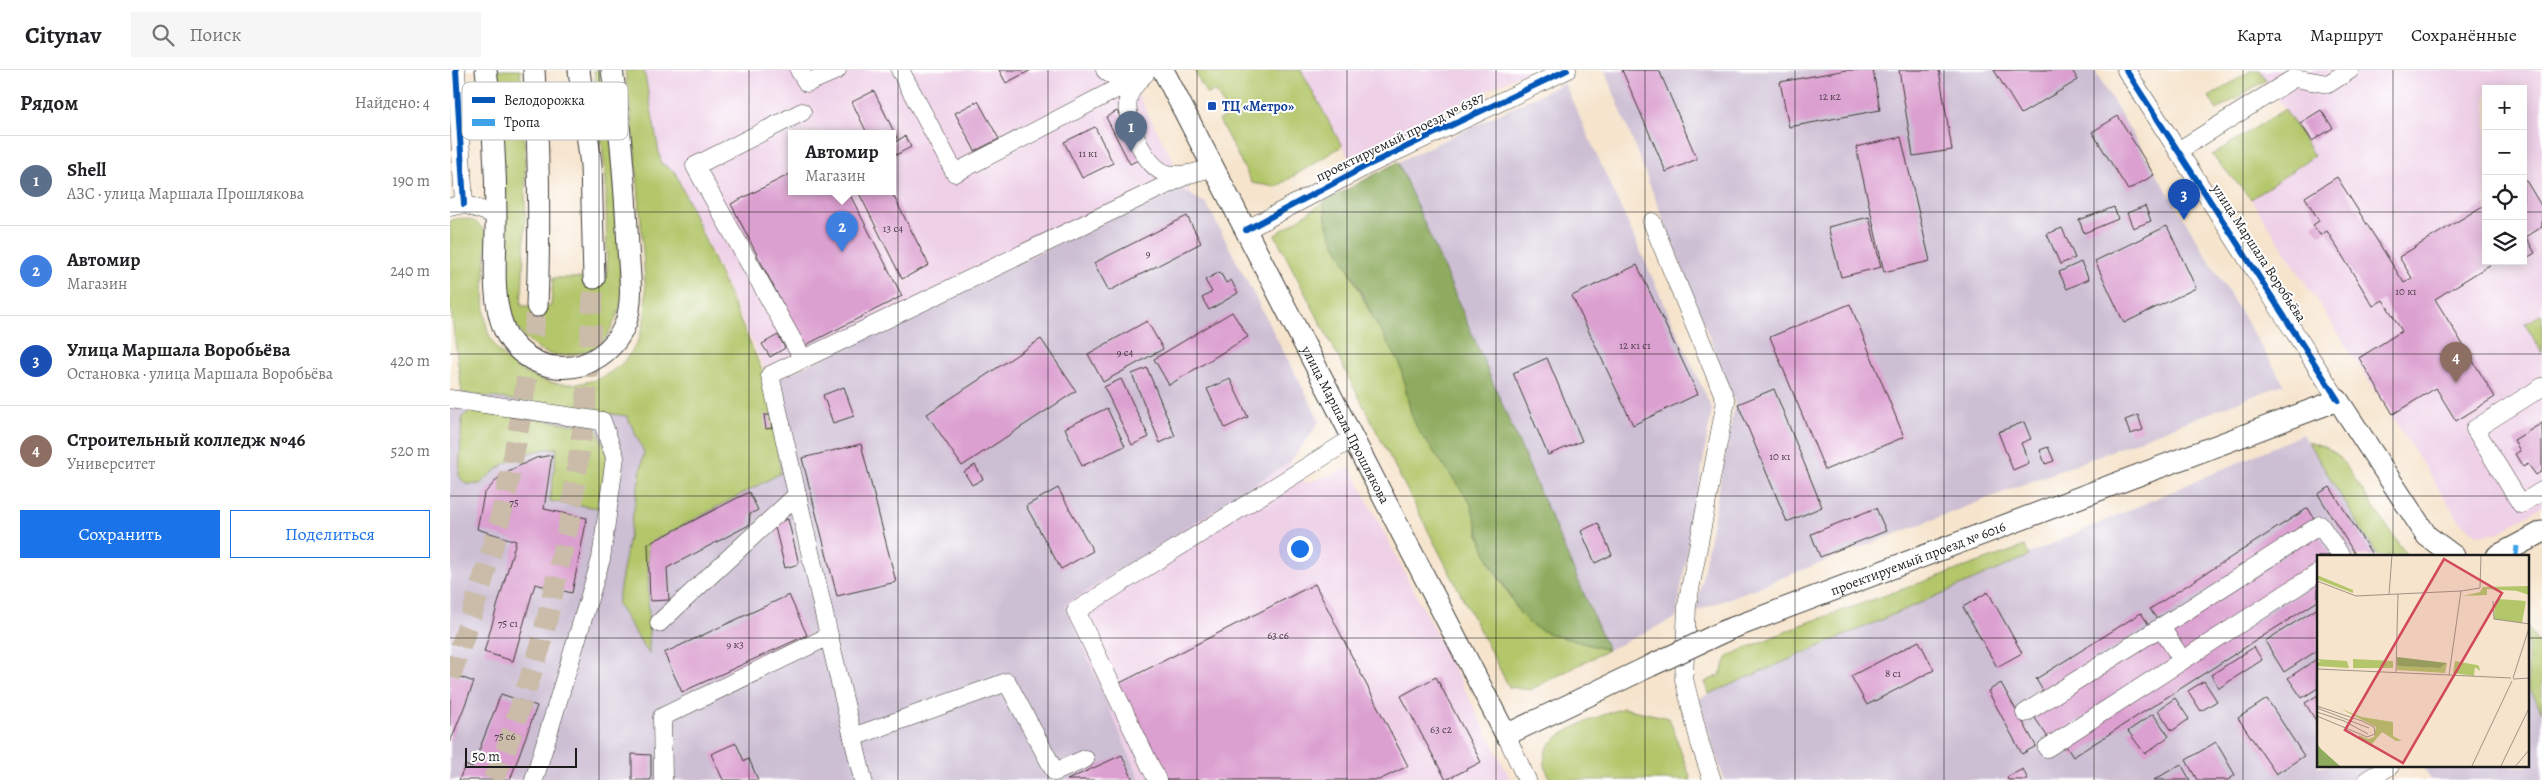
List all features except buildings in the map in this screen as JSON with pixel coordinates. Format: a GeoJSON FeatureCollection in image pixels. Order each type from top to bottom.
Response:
{"type":"FeatureCollection","features":[{"type":"Feature","properties":{"kind":"main road","name":"улица Маршала Прошлякова"},"geometry":{"type":"LineString","coordinates":[[1154,71],[1214,167],[1506,735]]}},
{"type":"Feature","properties":{"kind":"main road"},"geometry":{"type":"LineString","coordinates":[[493,140],[497,308],[505,331],[515,346],[531,360],[554,367],[572,368],[592,361],[620,335],[630,300],[625,180],[620,140]]}},
{"type":"Feature","properties":{"kind":"main road"},"geometry":{"type":"LineString","coordinates":[[537,306],[539,247],[538,140]]}},
{"type":"Feature","properties":{"kind":"main road"},"geometry":{"type":"LineString","coordinates":[[588,140],[591,165],[594,278]]}},
{"type":"Feature","properties":{"kind":"main road","name":"улица Маршала Воробьёва"},"geometry":{"type":"LineString","coordinates":[[2338,400],[2427,536],[2453,555]]}},
{"type":"Feature","properties":{"kind":"main road","name":"проектируемый проезд № 6016"},"geometry":{"type":"LineString","coordinates":[[1506,735],[1727,630],[2338,400]]}},
{"type":"Feature","properties":{"kind":"main road"},"geometry":{"type":"LineString","coordinates":[[2499,555],[2542,532]]}},
{"type":"Feature","properties":{"kind":"street"},"geometry":{"type":"LineString","coordinates":[[456,70],[457,206],[496,216]]}},
{"type":"Feature","properties":{"kind":"street"},"geometry":{"type":"LineString","coordinates":[[800,70],[807,83],[837,70]]}},
{"type":"Feature","properties":{"kind":"street"},"geometry":{"type":"LineString","coordinates":[[900,70],[955,173],[1154,71]]}},
{"type":"Feature","properties":{"kind":"street"},"geometry":{"type":"LineString","coordinates":[[1105,70],[1110,74],[1154,71]]}},
{"type":"Feature","properties":{"kind":"street","name":"проектируемый проезд № 6387"},"geometry":{"type":"LineString","coordinates":[[1246,230],[1364,167],[1567,70]]}},
{"type":"Feature","properties":{"kind":"street","name":"улица Маршала Воробьёва"},"geometry":{"type":"LineString","coordinates":[[2126,70],[2338,400]]}},
{"type":"Feature","properties":{"kind":"street"},"geometry":{"type":"LineString","coordinates":[[2178,151],[2291,74],[2328,84],[2350,70]]}},
{"type":"Feature","properties":{"kind":"street"},"geometry":{"type":"LineString","coordinates":[[1154,71],[1130,90],[1127,101],[1134,133],[1146,159],[1157,170],[1167,174],[1187,175]]}},
{"type":"Feature","properties":{"kind":"street"},"geometry":{"type":"LineString","coordinates":[[802,112],[695,166],[803,359]]}},
{"type":"Feature","properties":{"kind":"street"},"geometry":{"type":"LineString","coordinates":[[863,780],[770,375],[1187,175],[1214,167]]}},
{"type":"Feature","properties":{"kind":"street"},"geometry":{"type":"LineString","coordinates":[[1652,222],[1726,401],[1686,614],[1684,679],[1700,743],[1712,780]]}},
{"type":"Feature","properties":{"kind":"street"},"geometry":{"type":"LineString","coordinates":[[2542,387],[2475,429],[2521,504],[2542,493]]}},
{"type":"Feature","properties":{"kind":"street"},"geometry":{"type":"LineString","coordinates":[[450,400],[602,421],[616,457],[601,559],[534,780]]}},
{"type":"Feature","properties":{"kind":"street"},"geometry":{"type":"LineString","coordinates":[[1157,780],[1076,611],[1353,438]]}},
{"type":"Feature","properties":{"kind":"street"},"geometry":{"type":"LineString","coordinates":[[659,623],[797,495]]}},
{"type":"Feature","properties":{"kind":"street"},"geometry":{"type":"LineString","coordinates":[[2024,713],[2320,524],[2340,555]]}},
{"type":"Feature","properties":{"kind":"street"},"geometry":{"type":"LineString","coordinates":[[2047,748],[2317,574]]}},
{"type":"Feature","properties":{"kind":"street"},"geometry":{"type":"LineString","coordinates":[[2161,627],[2182,660]]}},
{"type":"Feature","properties":{"kind":"street"},"geometry":{"type":"LineString","coordinates":[[662,780],[662,717],[829,636]]}},
{"type":"Feature","properties":{"kind":"street"},"geometry":{"type":"LineString","coordinates":[[853,738],[1007,682],[1055,772],[1085,758]]}},
{"type":"Feature","properties":{"kind":"street","name":"улица Маршала Прошлякова"},"geometry":{"type":"LineString","coordinates":[[1506,735],[1527,780]]}},
{"type":"Feature","properties":{"kind":"street"},"geometry":{"type":"LineString","coordinates":[[2367,780],[2387,768]]}},
{"type":"Feature","properties":{"kind":"shaded area"},"geometry":{"type":"Polygon","coordinates":[[[644,70],[1125,70],[1191,195],[1175,187],[770,381],[675,172],[661,164],[644,70]]]}},
{"type":"Feature","properties":{"kind":"shaded area"},"geometry":{"type":"Polygon","coordinates":[[[1301,70],[1528,70],[1350,160],[1301,70]]]}},
{"type":"Feature","properties":{"kind":"shaded area"},"geometry":{"type":"Polygon","coordinates":[[[1605,70],[2094,70],[2284,384],[1696,611],[1735,403],[1605,70]]]}},
{"type":"Feature","properties":{"kind":"shaded area"},"geometry":{"type":"Polygon","coordinates":[[[2260,70],[2542,70],[2542,506],[2500,532],[2479,535],[2461,523],[2251,199],[2314,156],[2260,70]]]}},
{"type":"Feature","properties":{"kind":"shaded area"},"geometry":{"type":"Polygon","coordinates":[[[1564,83],[1712,409],[1676,618],[1608,650],[1398,162],[1564,83]]]}},
{"type":"Feature","properties":{"kind":"shaded area"},"geometry":{"type":"Polygon","coordinates":[[[675,172],[768,384],[1175,187],[1206,203],[1320,421],[1290,462],[1065,605],[1140,780],[450,780],[450,391],[627,416],[644,451],[675,172]]]}},
{"type":"Feature","properties":{"kind":"shaded area"},"geometry":{"type":"Polygon","coordinates":[[[2303,434],[2377,555],[2317,555],[2317,768],[2372,768],[2351,780],[1724,780],[1698,699],[2303,434]]]}},
{"type":"Feature","properties":{"kind":"shaded area"},"geometry":{"type":"Polygon","coordinates":[[[1290,462],[1306,483],[1351,468],[1511,780],[1140,780],[1065,605],[1290,462]]]}},
{"type":"Feature","properties":{"kind":"shaded area"},"geometry":{"type":"Polygon","coordinates":[[[2530,689],[2542,712],[2542,780],[2431,780],[2424,768],[2530,768],[2530,689]]]}},
{"type":"Feature","properties":{"kind":"green space"},"geometry":{"type":"Polygon","coordinates":[[[496,70],[520,70],[521,82],[497,82],[496,70]]]}},
{"type":"Feature","properties":{"kind":"green space"},"geometry":{"type":"Polygon","coordinates":[[[594,70],[604,70],[606,82],[595,82],[594,70]]]}},
{"type":"Feature","properties":{"kind":"green space"},"geometry":{"type":"Polygon","coordinates":[[[625,70],[644,70],[661,163],[675,172],[768,384],[781,473],[648,544],[649,654],[617,604],[644,452],[627,416],[462,393],[450,303],[450,221],[461,218],[472,220],[487,235],[484,287],[485,316],[490,337],[504,357],[523,372],[544,381],[567,384],[589,381],[610,372],[628,357],[640,335],[643,325],[646,293],[636,161],[625,70]]]}},
{"type":"Feature","properties":{"kind":"green space"},"geometry":{"type":"Polygon","coordinates":[[[1194,70],[1301,70],[1342,146],[1276,187],[1252,183],[1219,120],[1228,115],[1215,90],[1207,95],[1194,70]]]}},
{"type":"Feature","properties":{"kind":"green space"},"geometry":{"type":"Polygon","coordinates":[[[2252,70],[2260,70],[2266,80],[2217,110],[2209,97],[2252,70]]]}},
{"type":"Feature","properties":{"kind":"green space"},"geometry":{"type":"Polygon","coordinates":[[[2285,109],[2314,156],[2251,199],[2212,155],[2285,109]]]}},
{"type":"Feature","properties":{"kind":"green space"},"geometry":{"type":"Polygon","coordinates":[[[500,140],[524,140],[524,247],[521,306],[551,306],[553,278],[607,278],[606,182],[602,140],[612,140],[622,300],[609,332],[598,346],[592,349],[566,355],[554,355],[543,352],[526,338],[513,318],[509,306],[500,140]]]}},
{"type":"Feature","properties":{"kind":"green space"},"geometry":{"type":"Polygon","coordinates":[[[1398,162],[1608,650],[1547,633],[1531,625],[1520,613],[1485,552],[1470,502],[1418,430],[1411,414],[1400,363],[1374,320],[1360,289],[1334,242],[1327,225],[1324,202],[1398,162]]]}},
{"type":"Feature","properties":{"kind":"green space"},"geometry":{"type":"Polygon","coordinates":[[[1324,202],[1327,225],[1374,320],[1400,363],[1411,414],[1470,502],[1479,535],[1492,567],[1520,613],[1531,625],[1547,633],[1608,650],[1530,690],[1509,687],[1275,235],[1324,202]]]}},
{"type":"Feature","properties":{"kind":"green space"},"geometry":{"type":"Polygon","coordinates":[[[2542,314],[2542,353],[2525,324],[2542,314]]]}},
{"type":"Feature","properties":{"kind":"green space"},"geometry":{"type":"Polygon","coordinates":[[[473,409],[596,428],[608,454],[598,508],[550,501],[557,448],[545,449],[515,458],[497,469],[480,484],[466,484],[459,476],[462,417],[473,409]]]}},
{"type":"Feature","properties":{"kind":"green space"},"geometry":{"type":"Polygon","coordinates":[[[2308,442],[2324,446],[2339,456],[2406,555],[2377,555],[2308,442]]]}},
{"type":"Feature","properties":{"kind":"green space"},"geometry":{"type":"Polygon","coordinates":[[[2025,546],[2029,556],[1709,694],[1705,682],[1720,675],[1728,656],[1804,624],[2025,546]]]}},
{"type":"Feature","properties":{"kind":"green space"},"geometry":{"type":"Polygon","coordinates":[[[2530,630],[2542,650],[2542,712],[2530,689],[2530,630]]]}},
{"type":"Feature","properties":{"kind":"green space"},"geometry":{"type":"Polygon","coordinates":[[[1623,708],[1669,718],[1691,780],[1550,780],[1545,764],[1545,754],[1549,746],[1556,739],[1578,725],[1623,708]]]}},
{"type":"Feature","properties":{"kind":"tunnel"},"geometry":{"type":"LineString","coordinates":[[493,780],[502,761],[541,645],[570,519],[586,404],[594,278]]}},
{"type":"Feature","properties":{"kind":"tunnel"},"geometry":{"type":"LineString","coordinates":[[450,677],[480,588],[505,498],[519,426],[537,306]]}},
{"type":"Feature","properties":{"kind":"marked path"},"geometry":{"type":"LineString","coordinates":[[2516,555],[2517,546]]}},
{"type":"Feature","properties":{"kind":"cycle path"},"geometry":{"type":"LineString","coordinates":[[456,70],[464,204]]}},
{"type":"Feature","properties":{"kind":"cycle path"},"geometry":{"type":"LineString","coordinates":[[1246,230],[1364,167],[1567,70]]}},
{"type":"Feature","properties":{"kind":"cycle path"},"geometry":{"type":"LineString","coordinates":[[2126,70],[2338,400]]}},
{"type":"Feature","properties":{"kind":"place","name":"ТЦ «Метро»"},"geometry":{"type":"Point","coordinates":[1212,106]}},
{"type":"Feature","properties":{"kind":"place","name":"Shell"},"geometry":{"type":"Point","coordinates":[1131,152]}},
{"type":"Feature","properties":{"kind":"place","name":"Улица Маршала Воробьёва"},"geometry":{"type":"Point","coordinates":[2184,220]}},
{"type":"Feature","properties":{"kind":"place","name":"Автомир"},"geometry":{"type":"Point","coordinates":[842,252]}},
{"type":"Feature","properties":{"kind":"place","name":"Строительный колледж №46"},"geometry":{"type":"Point","coordinates":[2456,383]}}]}
